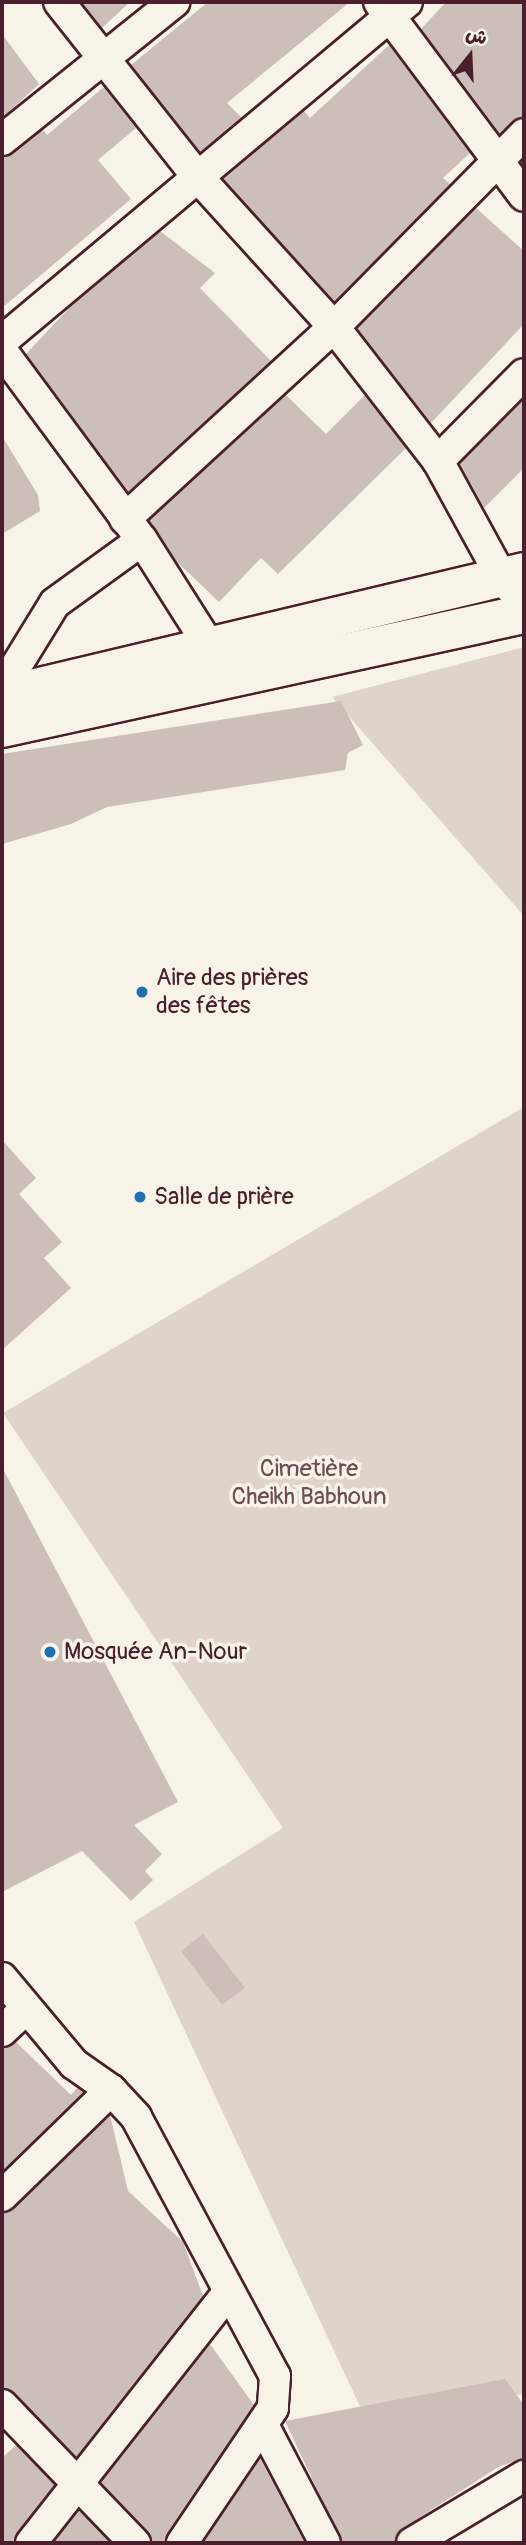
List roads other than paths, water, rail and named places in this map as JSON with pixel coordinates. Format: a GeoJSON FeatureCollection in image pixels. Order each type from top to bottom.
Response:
{"type":"FeatureCollection","features":[{"type":"Feature","properties":{"kind":"main road"},"geometry":{"type":"LineString","coordinates":[[2,696],[210,647],[517,584]]}},
{"type":"Feature","properties":{"kind":"main road"},"geometry":{"type":"LineString","coordinates":[[2,728],[524,614]]}},
{"type":"Feature","properties":{"kind":"street"},"geometry":{"type":"LineString","coordinates":[[59,2],[197,176],[334,327],[438,461],[517,584]]}},
{"type":"Feature","properties":{"kind":"street"},"geometry":{"type":"LineString","coordinates":[[2,140],[174,2]]}},
{"type":"Feature","properties":{"kind":"street"},"geometry":{"type":"LineString","coordinates":[[2,341],[392,6],[524,196]]}},
{"type":"Feature","properties":{"kind":"street"},"geometry":{"type":"LineString","coordinates":[[2,689],[55,603],[134,529],[496,158],[524,134]]}},
{"type":"Feature","properties":{"kind":"street"},"geometry":{"type":"LineString","coordinates":[[2,351],[134,529],[210,647]]}},
{"type":"Feature","properties":{"kind":"street"},"geometry":{"type":"LineString","coordinates":[[438,461],[524,374]]}},
{"type":"Feature","properties":{"kind":"street"},"geometry":{"type":"LineString","coordinates":[[2,1978],[74,2064],[111,2090],[136,2117],[275,2376],[277,2395],[263,2424],[182,2543]]}},
{"type":"Feature","properties":{"kind":"street"},"geometry":{"type":"LineString","coordinates":[[2,2031],[26,2009]]}},
{"type":"Feature","properties":{"kind":"street"},"geometry":{"type":"LineString","coordinates":[[2,2196],[111,2090]]}},
{"type":"Feature","properties":{"kind":"street"},"geometry":{"type":"LineString","coordinates":[[31,2543],[229,2291]]}},
{"type":"Feature","properties":{"kind":"street"},"geometry":{"type":"LineString","coordinates":[[7,2423],[135,2543]]}},
{"type":"Feature","properties":{"kind":"street"},"geometry":{"type":"LineString","coordinates":[[263,2424],[325,2543]]}},
{"type":"Feature","properties":{"kind":"street"},"geometry":{"type":"LineString","coordinates":[[412,2543],[524,2476]]}},
{"type":"Feature","properties":{"kind":"place","name":"Aire des prières des fêtes"},"geometry":{"type":"Point","coordinates":[142,992]}},
{"type":"Feature","properties":{"kind":"place","name":"Salle de prière"},"geometry":{"type":"Point","coordinates":[140,1197]}},
{"type":"Feature","properties":{"kind":"place","name":"Mosquée An-Nour"},"geometry":{"type":"Point","coordinates":[50,1652]}},
{"type":"Feature","properties":{"kind":"park label","name":"Cimetière Cheikh Babhoun"},"geometry":{"type":"Point","coordinates":[309,1483]}}]}
